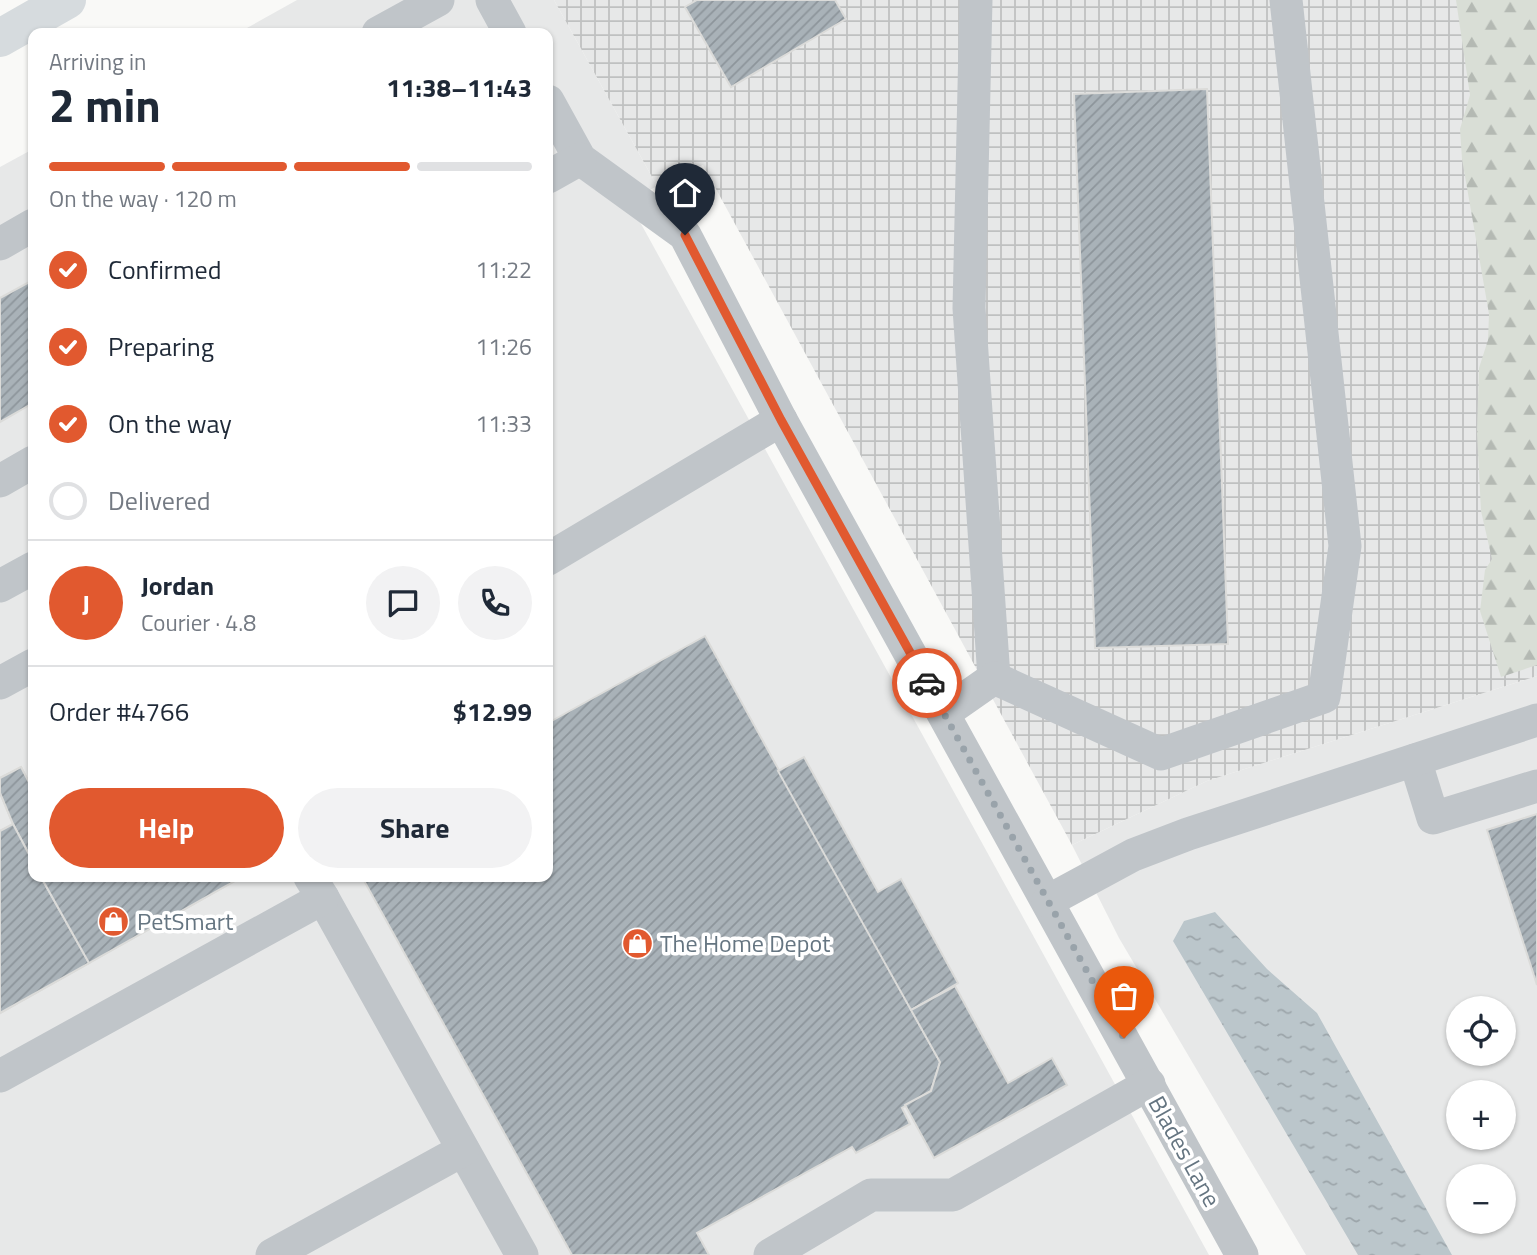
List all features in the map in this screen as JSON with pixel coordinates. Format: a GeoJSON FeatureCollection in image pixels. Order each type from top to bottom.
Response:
{"type":"FeatureCollection","features":[{"type":"Feature","properties":{"kind":"highway"},"geometry":{"type":"LineString","coordinates":[[0,38],[67,0]]}},
{"type":"Feature","properties":{"kind":"street"},"geometry":{"type":"LineString","coordinates":[[388,28],[438,0]]}},
{"type":"Feature","properties":{"kind":"street"},"geometry":{"type":"LineString","coordinates":[[492,0],[507,28]]}},
{"type":"Feature","properties":{"kind":"street"},"geometry":{"type":"LineString","coordinates":[[976,0],[969,308],[994,678]]}},
{"type":"Feature","properties":{"kind":"street"},"geometry":{"type":"LineString","coordinates":[[994,678],[1161,754],[1324,697],[1345,546],[1286,0]]}},
{"type":"Feature","properties":{"kind":"street"},"geometry":{"type":"LineString","coordinates":[[553,110],[580,159],[553,174]]}},
{"type":"Feature","properties":{"kind":"street","name":"Blades Lane"},"geometry":{"type":"LineString","coordinates":[[580,159],[685,235],[781,420],[1242,1255]]}},
{"type":"Feature","properties":{"kind":"street"},"geometry":{"type":"LineString","coordinates":[[0,244],[28,228]]}},
{"type":"Feature","properties":{"kind":"street"},"geometry":{"type":"LineString","coordinates":[[553,556],[781,420]]}},
{"type":"Feature","properties":{"kind":"street"},"geometry":{"type":"LineString","coordinates":[[0,481],[28,466]]}},
{"type":"Feature","properties":{"kind":"street"},"geometry":{"type":"LineString","coordinates":[[0,586],[28,571]]}},
{"type":"Feature","properties":{"kind":"street"},"geometry":{"type":"LineString","coordinates":[[0,683],[28,668]]}},
{"type":"Feature","properties":{"kind":"street"},"geometry":{"type":"LineString","coordinates":[[944,713],[994,678]]}},
{"type":"Feature","properties":{"kind":"street"},"geometry":{"type":"LineString","coordinates":[[1048,901],[1133,855],[1188,834],[1537,720]]}},
{"type":"Feature","properties":{"kind":"street"},"geometry":{"type":"LineString","coordinates":[[1415,760],[1433,818],[1537,786]]}},
{"type":"Feature","properties":{"kind":"street"},"geometry":{"type":"LineString","coordinates":[[0,1076],[316,888],[522,1255]]}},
{"type":"Feature","properties":{"kind":"street"},"geometry":{"type":"LineString","coordinates":[[770,1255],[871,1195],[953,1195],[1149,1084]]}},
{"type":"Feature","properties":{"kind":"street"},"geometry":{"type":"LineString","coordinates":[[272,1255],[463,1150]]}},
{"type":"Feature","properties":{"kind":"shaded area"},"geometry":{"type":"Polygon","coordinates":[[[297,0],[554,0],[657,186],[629,202],[1209,1255],[0,1255],[0,167],[28,152],[28,882],[553,882],[553,28],[247,28],[297,0]]]}},
{"type":"Feature","properties":{"kind":"shaded area"},"geometry":{"type":"Polygon","coordinates":[[[554,0],[1537,0],[1537,676],[1207,781],[1072,845],[703,165],[657,186],[554,0]]]}},
{"type":"Feature","properties":{"kind":"shaded area"},"geometry":{"type":"Polygon","coordinates":[[[1537,676],[1537,1255],[1306,1255],[1119,938],[1072,845],[1207,781],[1537,676]]]}},
{"type":"Feature","properties":{"kind":"green space"},"geometry":{"type":"Polygon","coordinates":[[[1456,0],[1537,0],[1537,665],[1501,677],[1480,611],[1485,570],[1492,559],[1481,511],[1477,432],[1479,368],[1488,340],[1489,314],[1462,159],[1460,129],[1470,95],[1456,0]]]}},
{"type":"Feature","properties":{"kind":"water"},"geometry":{"type":"Polygon","coordinates":[[[1215,912],[1267,969],[1317,1013],[1452,1255],[1358,1255],[1173,941],[1184,921],[1215,912]]]}},
{"type":"Feature","properties":{"kind":"building"},"geometry":{"type":"Polygon","coordinates":[[[697,0],[835,0],[846,19],[731,87],[685,7],[697,0]]]}},
{"type":"Feature","properties":{"kind":"building"},"geometry":{"type":"Polygon","coordinates":[[[1207,89],[1228,644],[1095,648],[1074,94],[1207,89]]]}},
{"type":"Feature","properties":{"kind":"building"},"geometry":{"type":"Polygon","coordinates":[[[28,283],[28,406],[0,422],[0,298],[28,283]]]}},
{"type":"Feature","properties":{"kind":"building","name":"The Home Depot"},"geometry":{"type":"Polygon","coordinates":[[[705,636],[940,1062],[931,1091],[902,1108],[910,1124],[856,1153],[852,1147],[697,1233],[709,1255],[572,1255],[365,882],[553,882],[553,720],[705,636]]]}},
{"type":"Feature","properties":{"kind":"building"},"geometry":{"type":"Polygon","coordinates":[[[804,757],[878,892],[901,879],[958,983],[911,1010],[778,771],[804,757]]]}},
{"type":"Feature","properties":{"kind":"building"},"geometry":{"type":"Polygon","coordinates":[[[21,767],[28,780],[28,882],[233,882],[0,1013],[0,831],[13,824],[0,793],[0,778],[21,767]]]}},
{"type":"Feature","properties":{"kind":"building"},"geometry":{"type":"Polygon","coordinates":[[[21,767],[28,780],[28,852],[0,793],[0,778],[21,767]]]}},
{"type":"Feature","properties":{"kind":"building"},"geometry":{"type":"Polygon","coordinates":[[[1537,814],[1537,985],[1487,830],[1537,814]]]}},
{"type":"Feature","properties":{"kind":"building"},"geometry":{"type":"Polygon","coordinates":[[[13,824],[28,852],[28,882],[44,882],[89,963],[0,1013],[0,831],[13,824]]]}},
{"type":"Feature","properties":{"kind":"building","name":"PetSmart"},"geometry":{"type":"Polygon","coordinates":[[[44,882],[233,882],[89,963],[44,882]]]}},
{"type":"Feature","properties":{"kind":"building"},"geometry":{"type":"Polygon","coordinates":[[[955,986],[1008,1083],[1052,1058],[1067,1085],[934,1158],[905,1105],[931,1091],[940,1062],[911,1010],[955,986]]]}},
{"type":"Feature","properties":{"kind":"way so far"},"geometry":{"type":"LineString","coordinates":[[927,683],[1124,1038]]}},
{"type":"Feature","properties":{"kind":"place","name":"PetSmart"},"geometry":{"type":"Point","coordinates":[114,921]}},
{"type":"Feature","properties":{"kind":"place","name":"The Home Depot"},"geometry":{"type":"Point","coordinates":[637,943]}},
{"type":"Feature","properties":{"kind":"route"},"geometry":{"type":"LineString","coordinates":[[685,235],[781,420],[927,683]]}}]}
